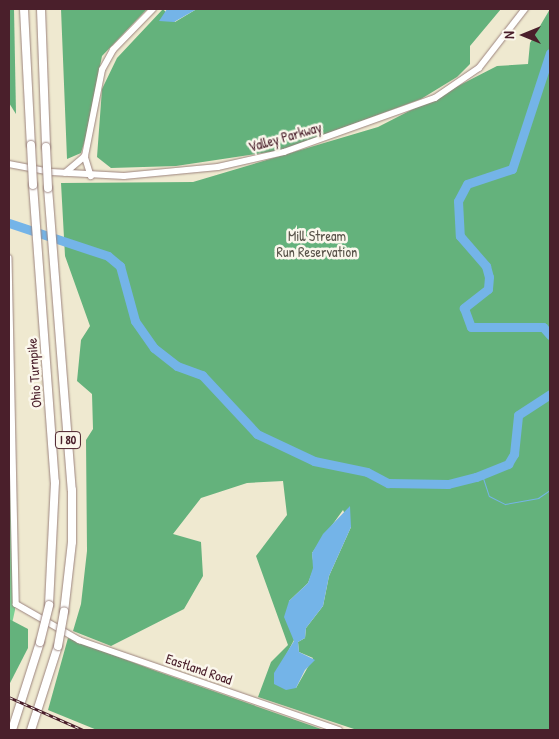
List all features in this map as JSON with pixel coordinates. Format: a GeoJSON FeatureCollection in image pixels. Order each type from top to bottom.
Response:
{"type":"FeatureCollection","features":[{"type":"Feature","properties":{"kind":"highway","name":"Ohio Turnpike"},"geometry":{"type":"LineString","coordinates":[[12,730],[40,642],[48,605],[55,482],[34,209],[24,9]]}},
{"type":"Feature","properties":{"kind":"highway","name":"Ohio Turnpike"},"geometry":{"type":"LineString","coordinates":[[31,730],[58,646],[72,542],[72,490],[56,268],[48,188],[41,9]]}},
{"type":"Feature","properties":{"kind":"street"},"geometry":{"type":"LineString","coordinates":[[90,176],[85,156],[102,70],[114,50],[153,9]]}},
{"type":"Feature","properties":{"kind":"street","name":"Valley Parkway"},"geometry":{"type":"LineString","coordinates":[[9,164],[90,176],[218,167],[360,128],[458,84],[494,53],[525,9]]}},
{"type":"Feature","properties":{"kind":"street"},"geometry":{"type":"LineString","coordinates":[[65,173],[85,156]]}},
{"type":"Feature","properties":{"kind":"street","name":"Eastland Road"},"geometry":{"type":"LineString","coordinates":[[9,258],[16,604],[53,628],[339,730]]}},
{"type":"Feature","properties":{"kind":"green space"},"geometry":{"type":"Polygon","coordinates":[[[9,9],[14,9],[16,114],[9,103],[9,9]]]}},
{"type":"Feature","properties":{"kind":"green space"},"geometry":{"type":"Polygon","coordinates":[[[61,9],[147,9],[102,56],[86,137],[81,153],[67,159],[61,9]]]}},
{"type":"Feature","properties":{"kind":"green space"},"geometry":{"type":"Polygon","coordinates":[[[163,9],[175,22],[195,10],[213,9],[501,9],[470,46],[470,64],[457,77],[421,99],[283,150],[176,166],[111,168],[97,157],[102,89],[117,58],[163,9]]]}},
{"type":"Feature","properties":{"kind":"green space","name":"Mill Stream Run Reservation"},"geometry":{"type":"Polygon","coordinates":[[[550,9],[550,730],[357,730],[258,697],[271,662],[288,645],[256,556],[287,515],[283,481],[247,483],[201,498],[173,534],[201,542],[203,576],[184,609],[111,646],[73,631],[81,604],[87,551],[86,440],[93,429],[92,394],[77,381],[81,340],[90,326],[65,256],[61,183],[193,182],[378,127],[497,66],[528,64],[530,43],[550,9]],[[343,510],[312,553],[314,568],[308,583],[289,601],[294,640],[285,657],[296,688],[313,658],[299,652],[298,642],[305,638],[306,628],[323,606],[329,576],[351,527],[343,510]]]}},
{"type":"Feature","properties":{"kind":"green space"},"geometry":{"type":"Polygon","coordinates":[[[9,471],[14,471],[15,610],[9,637],[9,471]]]}},
{"type":"Feature","properties":{"kind":"green space"},"geometry":{"type":"Polygon","coordinates":[[[9,619],[28,629],[28,648],[9,685],[9,619]]]}},
{"type":"Feature","properties":{"kind":"green space"},"geometry":{"type":"Polygon","coordinates":[[[68,638],[324,730],[97,730],[48,710],[68,638]]]}},
{"type":"Feature","properties":{"kind":"water"},"geometry":{"type":"Polygon","coordinates":[[[167,9],[213,9],[195,10],[174,22],[159,21],[167,9]]]}},
{"type":"Feature","properties":{"kind":"water"},"geometry":{"type":"Polygon","coordinates":[[[350,506],[351,527],[329,576],[323,606],[306,628],[305,638],[298,642],[299,652],[315,660],[305,670],[296,688],[286,690],[274,684],[274,673],[294,641],[284,617],[289,601],[308,583],[313,568],[312,553],[323,534],[350,506]]]}},
{"type":"Feature","properties":{"kind":"waterway"},"geometry":{"type":"LineString","coordinates":[[550,53],[512,169],[467,184],[458,201],[460,236],[486,266],[489,277],[488,289],[464,308],[471,327],[543,327],[550,335]]}},
{"type":"Feature","properties":{"kind":"waterway"},"geometry":{"type":"LineString","coordinates":[[9,223],[108,256],[120,266],[135,321],[154,348],[177,366],[202,375],[257,434],[314,461],[367,472],[388,483],[448,484],[476,477],[508,464],[514,454],[518,415],[550,394]]}},
{"type":"Feature","properties":{"kind":"waterway"},"geometry":{"type":"LineString","coordinates":[[482,475],[489,496],[505,504],[538,498],[550,490]]}},
{"type":"Feature","properties":{"kind":"railway"},"geometry":{"type":"LineString","coordinates":[[9,697],[83,730]]}}]}
